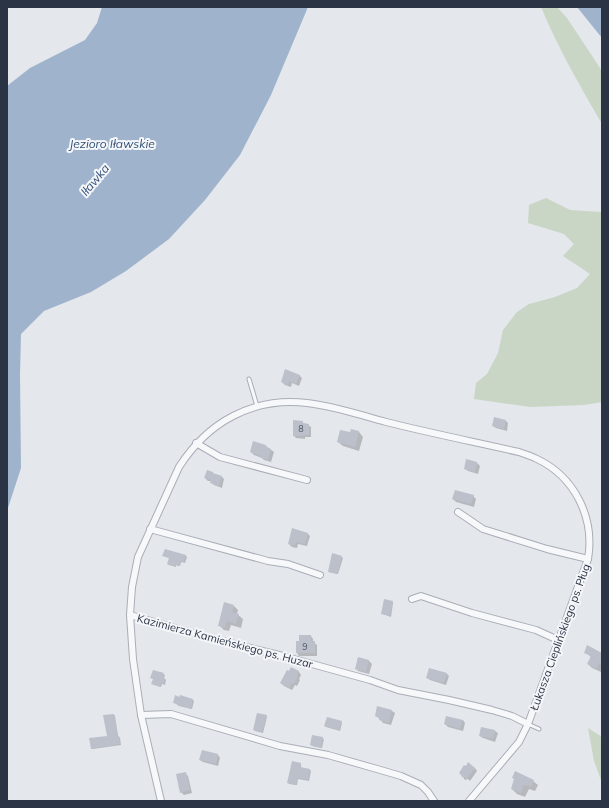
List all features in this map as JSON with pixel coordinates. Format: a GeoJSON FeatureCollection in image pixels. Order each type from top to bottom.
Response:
{"type":"FeatureCollection","features":[{"type":"Feature","properties":{"kind":"street","name":"Łukasza Cieplińskiego ps. Pług"},"geometry":{"type":"LineString","coordinates":[[161,801],[141,715],[133,659],[130,615],[132,587],[138,557],[178,467],[196,443],[212,428],[245,410],[257,406],[279,403],[306,403],[519,452],[536,458],[548,465],[560,474],[573,488],[588,521],[588,559],[528,724],[519,742],[469,801]]}},
{"type":"Feature","properties":{"kind":"street"},"geometry":{"type":"LineString","coordinates":[[196,443],[220,457],[307,480]]}},
{"type":"Feature","properties":{"kind":"street"},"geometry":{"type":"LineString","coordinates":[[458,512],[483,529],[547,549],[588,559]]}},
{"type":"Feature","properties":{"kind":"street"},"geometry":{"type":"LineString","coordinates":[[150,529],[268,561],[288,564],[320,574]]}},
{"type":"Feature","properties":{"kind":"street"},"geometry":{"type":"LineString","coordinates":[[412,599],[421,596],[472,613],[536,630],[558,640]]}},
{"type":"Feature","properties":{"kind":"street","name":"Kazimierza Kamieńskiego ps. Huzar"},"geometry":{"type":"LineString","coordinates":[[130,615],[210,638],[320,666],[370,680],[398,690],[492,710],[512,716],[528,724]]}},
{"type":"Feature","properties":{"kind":"street"},"geometry":{"type":"LineString","coordinates":[[141,715],[171,714],[280,746],[328,755],[402,776],[421,785],[434,801]]}},
{"type":"Feature","properties":{"kind":"lane"},"geometry":{"type":"LineString","coordinates":[[249,379],[257,406]]}},
{"type":"Feature","properties":{"kind":"lane"},"geometry":{"type":"LineString","coordinates":[[528,724],[539,729]]}},
{"type":"Feature","properties":{"kind":"green space"},"geometry":{"type":"Polygon","coordinates":[[[541,7],[557,7],[567,18],[602,71],[602,124],[562,52],[541,7]]]}},
{"type":"Feature","properties":{"kind":"green space"},"geometry":{"type":"Polygon","coordinates":[[[546,198],[570,210],[602,212],[602,402],[584,405],[530,407],[474,399],[476,383],[487,374],[498,353],[503,330],[517,312],[529,304],[555,297],[577,288],[590,274],[563,256],[574,244],[564,234],[528,223],[529,205],[546,198]]]}},
{"type":"Feature","properties":{"kind":"green space"},"geometry":{"type":"Polygon","coordinates":[[[588,728],[602,737],[602,783],[594,761],[588,728]]]}},
{"type":"Feature","properties":{"kind":"water","name":"Jezioro Iławskie"},"geometry":{"type":"Polygon","coordinates":[[[102,7],[308,7],[271,95],[240,155],[205,200],[169,239],[126,271],[91,292],[44,311],[21,334],[21,468],[7,511],[7,86],[30,68],[85,40],[97,23],[102,7]]]}},
{"type":"Feature","properties":{"kind":"water"},"geometry":{"type":"Polygon","coordinates":[[[577,7],[602,7],[602,38],[577,7]]]}},
{"type":"Feature","properties":{"kind":"building"},"geometry":{"type":"Polygon","coordinates":[[[285,369],[300,375],[296,384],[289,381],[288,385],[281,382],[285,369]]]}},
{"type":"Feature","properties":{"kind":"building"},"geometry":{"type":"Polygon","coordinates":[[[494,417],[506,420],[504,429],[492,426],[494,417]]]}},
{"type":"Feature","properties":{"kind":"building"},"geometry":{"type":"Polygon","coordinates":[[[293,420],[303,421],[303,423],[309,424],[309,435],[293,436],[293,420]]]}},
{"type":"Feature","properties":{"kind":"building"},"geometry":{"type":"Polygon","coordinates":[[[351,429],[359,431],[355,447],[337,442],[340,430],[350,432],[351,429]]]}},
{"type":"Feature","properties":{"kind":"building"},"geometry":{"type":"Polygon","coordinates":[[[253,441],[266,445],[266,447],[271,449],[268,460],[250,452],[253,441]]]}},
{"type":"Feature","properties":{"kind":"building"},"geometry":{"type":"Polygon","coordinates":[[[466,459],[477,462],[475,472],[464,469],[466,459]]]}},
{"type":"Feature","properties":{"kind":"building"},"geometry":{"type":"Polygon","coordinates":[[[207,470],[222,476],[219,486],[210,483],[211,480],[204,478],[207,470]]]}},
{"type":"Feature","properties":{"kind":"building"},"geometry":{"type":"Polygon","coordinates":[[[455,490],[474,495],[471,504],[452,499],[455,490]]]}},
{"type":"Feature","properties":{"kind":"building"},"geometry":{"type":"Polygon","coordinates":[[[292,528],[308,533],[305,544],[296,542],[295,546],[288,544],[292,528]]]}},
{"type":"Feature","properties":{"kind":"building"},"geometry":{"type":"Polygon","coordinates":[[[165,549],[186,555],[184,562],[180,561],[179,566],[167,564],[169,558],[162,556],[165,549]]]}},
{"type":"Feature","properties":{"kind":"building"},"geometry":{"type":"Polygon","coordinates":[[[332,553],[342,556],[337,574],[328,572],[332,553]]]}},
{"type":"Feature","properties":{"kind":"building"},"geometry":{"type":"Polygon","coordinates":[[[384,599],[393,601],[390,616],[381,614],[384,599]]]}},
{"type":"Feature","properties":{"kind":"building"},"geometry":{"type":"Polygon","coordinates":[[[224,602],[234,605],[232,612],[239,614],[236,624],[227,621],[225,628],[218,626],[224,602]]]}},
{"type":"Feature","properties":{"kind":"building"},"geometry":{"type":"Polygon","coordinates":[[[299,635],[311,635],[311,641],[315,641],[315,653],[296,653],[296,641],[299,641],[299,635]]]}},
{"type":"Feature","properties":{"kind":"building"},"geometry":{"type":"Polygon","coordinates":[[[587,645],[602,653],[602,664],[599,663],[596,669],[587,664],[591,656],[584,653],[587,645]]]}},
{"type":"Feature","properties":{"kind":"building"},"geometry":{"type":"Polygon","coordinates":[[[358,657],[369,660],[366,672],[355,669],[358,657]]]}},
{"type":"Feature","properties":{"kind":"building"},"geometry":{"type":"Polygon","coordinates":[[[291,667],[299,671],[294,684],[292,683],[289,688],[280,683],[287,670],[289,671],[291,667]]]}},
{"type":"Feature","properties":{"kind":"building"},"geometry":{"type":"Polygon","coordinates":[[[429,668],[447,673],[444,683],[426,678],[429,668]]]}},
{"type":"Feature","properties":{"kind":"building"},"geometry":{"type":"Polygon","coordinates":[[[153,670],[164,673],[164,684],[161,683],[160,687],[151,684],[153,679],[150,678],[153,670]]]}},
{"type":"Feature","properties":{"kind":"building"},"geometry":{"type":"Polygon","coordinates":[[[175,695],[193,699],[191,709],[173,703],[175,695]]]}},
{"type":"Feature","properties":{"kind":"building"},"geometry":{"type":"Polygon","coordinates":[[[377,706],[392,710],[389,723],[379,720],[379,718],[375,716],[377,706]]]}},
{"type":"Feature","properties":{"kind":"building"},"geometry":{"type":"Polygon","coordinates":[[[257,713],[267,715],[262,732],[253,730],[257,713]]]}},
{"type":"Feature","properties":{"kind":"building"},"geometry":{"type":"Polygon","coordinates":[[[114,714],[120,744],[91,749],[89,738],[107,736],[103,715],[114,714]]]}},
{"type":"Feature","properties":{"kind":"building"},"geometry":{"type":"Polygon","coordinates":[[[446,716],[463,720],[460,729],[444,724],[446,716]]]}},
{"type":"Feature","properties":{"kind":"building"},"geometry":{"type":"Polygon","coordinates":[[[327,717],[342,721],[339,730],[324,726],[327,717]]]}},
{"type":"Feature","properties":{"kind":"building"},"geometry":{"type":"Polygon","coordinates":[[[481,727],[495,730],[493,739],[479,736],[481,727]]]}},
{"type":"Feature","properties":{"kind":"building"},"geometry":{"type":"Polygon","coordinates":[[[312,735],[323,737],[321,748],[310,745],[312,735]]]}},
{"type":"Feature","properties":{"kind":"building"},"geometry":{"type":"Polygon","coordinates":[[[202,750],[218,754],[216,764],[199,760],[202,750]]]}},
{"type":"Feature","properties":{"kind":"building"},"geometry":{"type":"Polygon","coordinates":[[[292,761],[301,763],[300,767],[310,769],[308,780],[298,778],[296,785],[287,783],[292,761]]]}},
{"type":"Feature","properties":{"kind":"building"},"geometry":{"type":"Polygon","coordinates":[[[468,762],[475,768],[467,779],[462,777],[459,773],[468,762]]]}},
{"type":"Feature","properties":{"kind":"building"},"geometry":{"type":"Polygon","coordinates":[[[515,771],[534,780],[531,787],[524,785],[521,793],[511,789],[514,779],[512,778],[515,771]]]}},
{"type":"Feature","properties":{"kind":"building"},"geometry":{"type":"Polygon","coordinates":[[[186,772],[190,790],[180,793],[176,774],[186,772]]]}},
{"type":"Feature","properties":{"kind":"water label","name":"Iławka"},"geometry":{"type":"Point","coordinates":[95,180]}}]}
